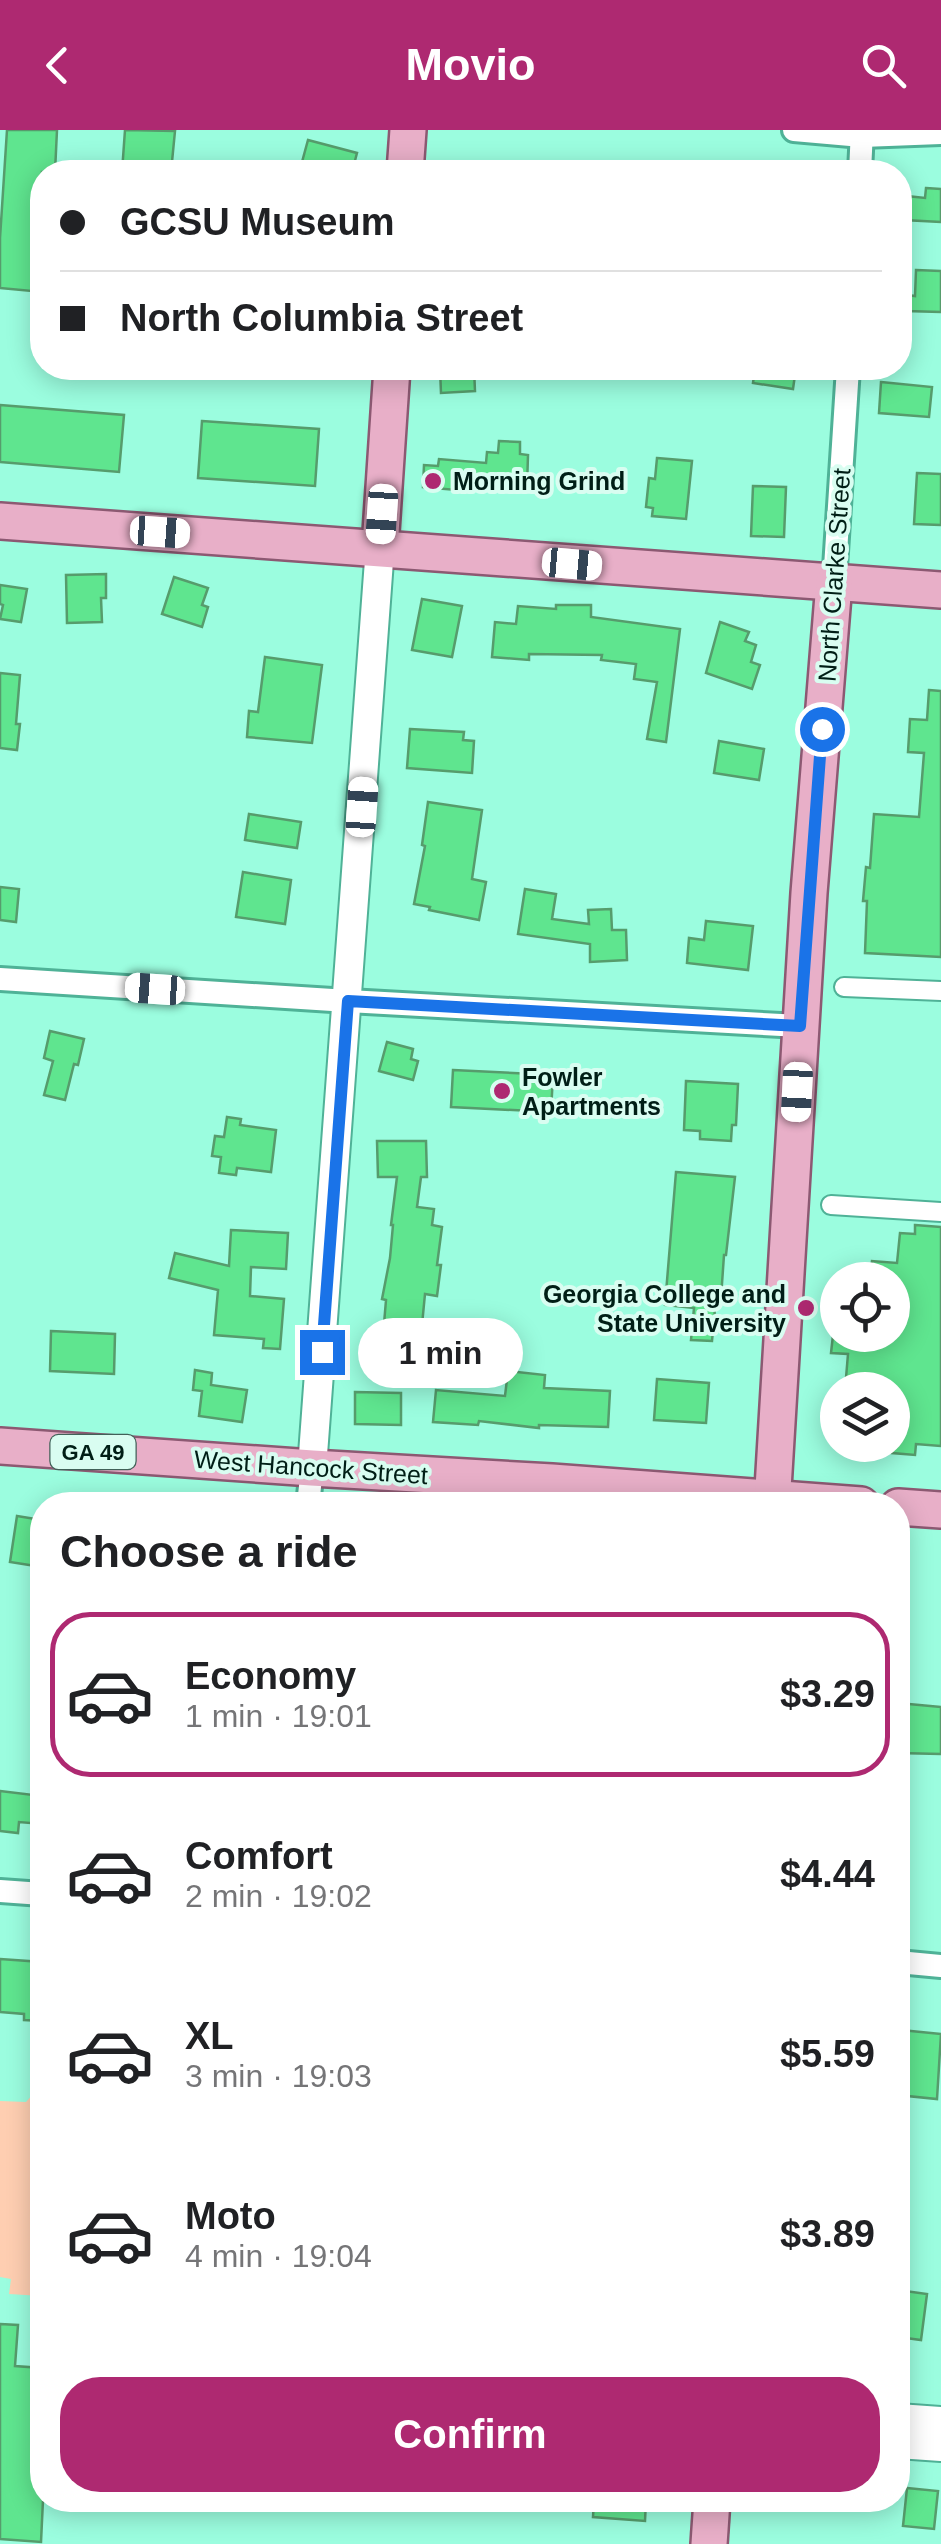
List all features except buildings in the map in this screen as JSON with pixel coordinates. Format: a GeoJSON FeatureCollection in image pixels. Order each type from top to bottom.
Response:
{"type":"FeatureCollection","features":[{"type":"Feature","properties":{"kind":"main road"},"geometry":{"type":"LineString","coordinates":[[406,160],[408,130]]}},
{"type":"Feature","properties":{"kind":"main road"},"geometry":{"type":"LineString","coordinates":[[380,547],[391,380]]}},
{"type":"Feature","properties":{"kind":"main road"},"geometry":{"type":"LineString","coordinates":[[0,521],[941,590]]}},
{"type":"Feature","properties":{"kind":"main road","name":"North Clarke Street"},"geometry":{"type":"LineString","coordinates":[[773,1492],[800,1026],[834,582]]}},
{"type":"Feature","properties":{"kind":"main road","name":"West Hancock Street"},"geometry":{"type":"LineString","coordinates":[[0,1446],[662,1492]]}},
{"type":"Feature","properties":{"kind":"main road"},"geometry":{"type":"LineString","coordinates":[[910,1508],[941,1510]]}},
{"type":"Feature","properties":{"kind":"main road"},"geometry":{"type":"LineString","coordinates":[[709,2544],[711,2512]]}},
{"type":"Feature","properties":{"kind":"street"},"geometry":{"type":"LineString","coordinates":[[794,130],[941,133]]}},
{"type":"Feature","properties":{"kind":"street"},"geometry":{"type":"LineString","coordinates":[[861,160],[862,133]]}},
{"type":"Feature","properties":{"kind":"street","name":"North Clarke Street"},"geometry":{"type":"LineString","coordinates":[[834,582],[847,380]]}},
{"type":"Feature","properties":{"kind":"street"},"geometry":{"type":"LineString","coordinates":[[309,1492],[380,547]]}},
{"type":"Feature","properties":{"kind":"street"},"geometry":{"type":"LineString","coordinates":[[0,979],[800,1026]]}},
{"type":"Feature","properties":{"kind":"street"},"geometry":{"type":"LineString","coordinates":[[844,987],[941,991]]}},
{"type":"Feature","properties":{"kind":"street"},"geometry":{"type":"LineString","coordinates":[[832,1205],[941,1212]]}},
{"type":"Feature","properties":{"kind":"street"},"geometry":{"type":"LineString","coordinates":[[0,1890],[30,1893]]}},
{"type":"Feature","properties":{"kind":"street"},"geometry":{"type":"LineString","coordinates":[[910,1963],[941,1966]]}},
{"type":"Feature","properties":{"kind":"street"},"geometry":{"type":"LineString","coordinates":[[910,2419],[941,2421]]}},
{"type":"Feature","properties":{"kind":"street"},"geometry":{"type":"LineString","coordinates":[[910,2445],[941,2447]]}},
{"type":"Feature","properties":{"kind":"shaded area"},"geometry":{"type":"Polygon","coordinates":[[[30,2098],[30,2295],[9,2294],[11,2279],[0,2277],[0,2101],[26,2102],[30,2098]]]}},
{"type":"Feature","properties":{"kind":"place","name":"Morning Grind"},"geometry":{"type":"Point","coordinates":[433,481]}},
{"type":"Feature","properties":{"kind":"place","name":"Fowler Apartments"},"geometry":{"type":"Point","coordinates":[502,1091]}},
{"type":"Feature","properties":{"kind":"place","name":"Georgia College and State University"},"geometry":{"type":"Point","coordinates":[806,1308]}},
{"type":"Feature","properties":{"kind":"route"},"geometry":{"type":"LineString","coordinates":[[322,1352],[348,1001],[800,1026],[822,729]]}}]}
